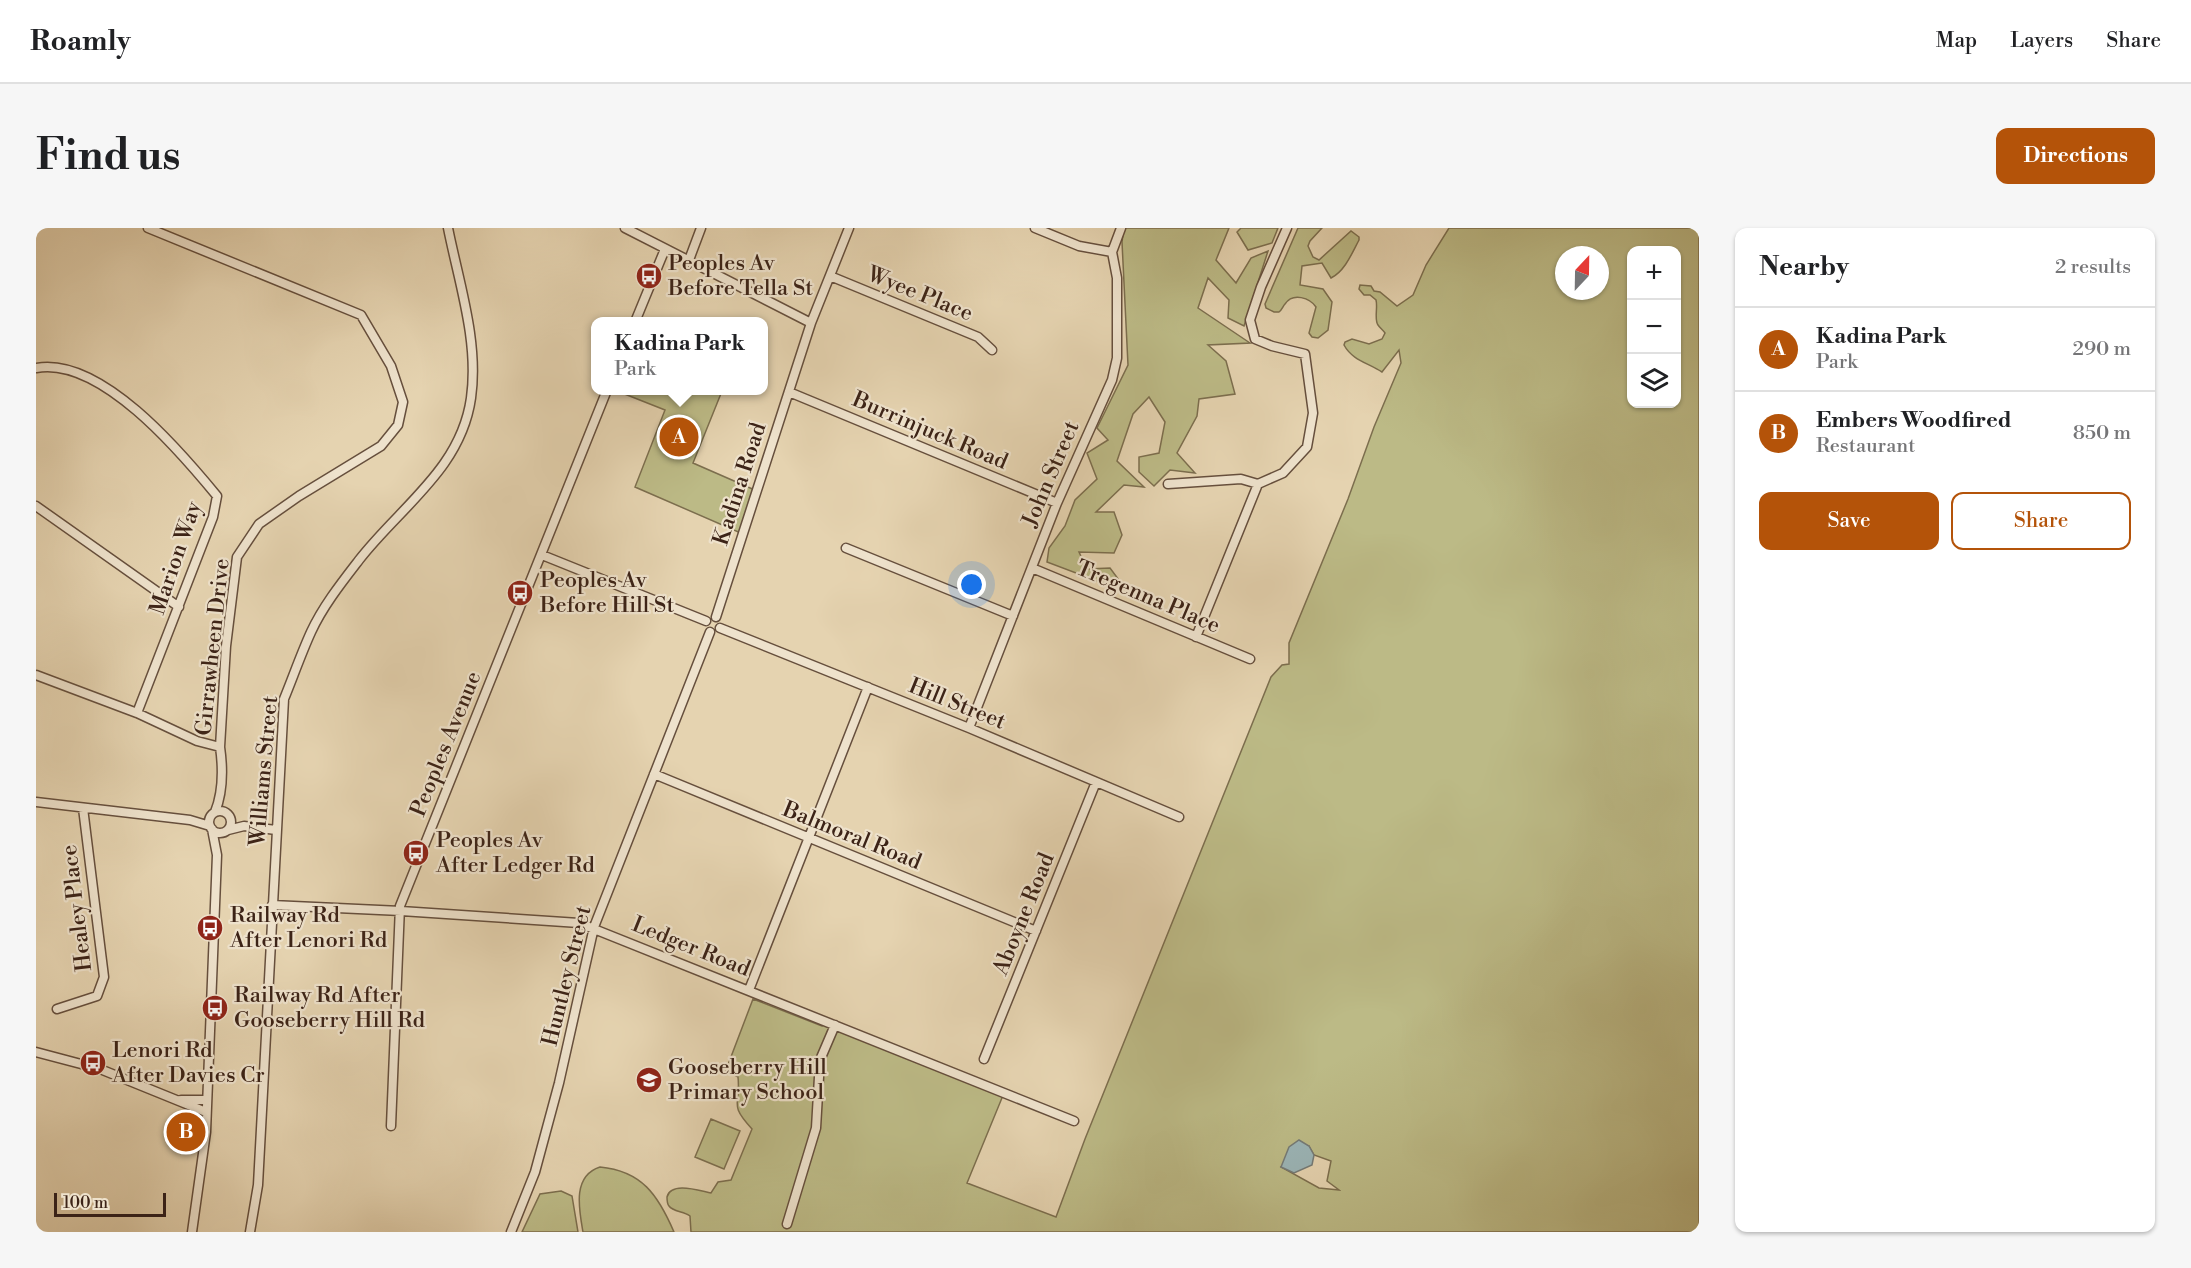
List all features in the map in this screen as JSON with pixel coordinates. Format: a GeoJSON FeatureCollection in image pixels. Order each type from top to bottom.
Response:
{"type":"FeatureCollection","features":[{"type":"Feature","properties":{"kind":"street","name":"Girrawheen Drive"},"geometry":{"type":"LineString","coordinates":[[148,228],[361,315],[392,366],[404,402],[398,425],[381,446],[299,496],[260,524],[237,557],[226,646],[220,747],[222,760],[220,800],[214,813]]}},
{"type":"Feature","properties":{"kind":"street","name":"Williams Street"},"geometry":{"type":"LineString","coordinates":[[250,1232],[258,1174],[284,699],[311,631],[328,602],[359,560],[439,472],[461,436],[468,415],[473,375],[472,352],[448,228]]}},
{"type":"Feature","properties":{"kind":"street"},"geometry":{"type":"LineString","coordinates":[[625,228],[812,323]]}},
{"type":"Feature","properties":{"kind":"street"},"geometry":{"type":"LineString","coordinates":[[688,260],[701,228]]}},
{"type":"Feature","properties":{"kind":"street","name":"Kadina Road"},"geometry":{"type":"LineString","coordinates":[[716,617],[812,323],[849,228]]}},
{"type":"Feature","properties":{"kind":"street"},"geometry":{"type":"LineString","coordinates":[[1035,228],[1079,246],[1112,252],[1120,228]]}},
{"type":"Feature","properties":{"kind":"street"},"geometry":{"type":"LineString","coordinates":[[1168,484],[1241,480],[1258,484],[1283,473],[1307,447],[1313,413],[1305,354],[1255,339],[1250,320],[1261,287],[1287,228]]}},
{"type":"Feature","properties":{"kind":"street"},"geometry":{"type":"LineString","coordinates":[[637,317],[665,249]]}},
{"type":"Feature","properties":{"kind":"street","name":"John Street"},"geometry":{"type":"LineString","coordinates":[[969,728],[1057,503],[1112,380],[1118,358],[1118,278],[1112,252]]}},
{"type":"Feature","properties":{"kind":"street","name":"Wyee Place"},"geometry":{"type":"LineString","coordinates":[[830,276],[978,337],[992,350]]}},
{"type":"Feature","properties":{"kind":"street","name":"Marion Way"},"geometry":{"type":"LineString","coordinates":[[36,368],[48,366],[71,369],[94,381],[144,415],[217,496],[213,517],[137,713]]}},
{"type":"Feature","properties":{"kind":"street","name":"Burrinjuck Road"},"geometry":{"type":"LineString","coordinates":[[789,392],[1057,503]]}},
{"type":"Feature","properties":{"kind":"street","name":"Peoples Avenue"},"geometry":{"type":"LineString","coordinates":[[391,1126],[400,906],[606,395]]}},
{"type":"Feature","properties":{"kind":"street"},"geometry":{"type":"LineString","coordinates":[[1196,637],[1258,484]]}},
{"type":"Feature","properties":{"kind":"street"},"geometry":{"type":"LineString","coordinates":[[36,506],[179,607]]}},
{"type":"Feature","properties":{"kind":"street"},"geometry":{"type":"LineString","coordinates":[[846,548],[1013,616]]}},
{"type":"Feature","properties":{"kind":"street"},"geometry":{"type":"LineString","coordinates":[[542,555],[706,621]]}},
{"type":"Feature","properties":{"kind":"street","name":"Tregenna Place"},"geometry":{"type":"LineString","coordinates":[[1032,568],[1250,659]]}},
{"type":"Feature","properties":{"kind":"street"},"geometry":{"type":"LineString","coordinates":[[710,617],[716,617],[721,621],[720,628],[716,632],[710,632],[706,627],[706,621],[710,617]]}},
{"type":"Feature","properties":{"kind":"street","name":"Hill Street"},"geometry":{"type":"LineString","coordinates":[[720,628],[969,728],[1179,817]]}},
{"type":"Feature","properties":{"kind":"street","name":"Huntley Street"},"geometry":{"type":"LineString","coordinates":[[511,1232],[535,1172],[556,1094],[594,927],[710,632]]}},
{"type":"Feature","properties":{"kind":"street"},"geometry":{"type":"LineString","coordinates":[[36,675],[137,713],[197,741],[220,747]]}},
{"type":"Feature","properties":{"kind":"street"},"geometry":{"type":"LineString","coordinates":[[749,990],[868,687]]}},
{"type":"Feature","properties":{"kind":"street","name":"Balmoral Road"},"geometry":{"type":"LineString","coordinates":[[654,774],[1036,931]]}},
{"type":"Feature","properties":{"kind":"street","name":"Aboyne Road"},"geometry":{"type":"LineString","coordinates":[[984,1059],[1096,782]]}},
{"type":"Feature","properties":{"kind":"street","name":"Girrawheen Drive"},"geometry":{"type":"LineString","coordinates":[[220,800],[228,814]]}},
{"type":"Feature","properties":{"kind":"street"},"geometry":{"type":"LineString","coordinates":[[36,802],[190,820],[211,827],[216,832],[244,826],[276,830]]}},
{"type":"Feature","properties":{"kind":"street","name":"Healey Place"},"geometry":{"type":"LineString","coordinates":[[57,1009],[97,996],[104,977],[83,808]]}},
{"type":"Feature","properties":{"kind":"street"},"geometry":{"type":"LineString","coordinates":[[190,820],[214,813],[228,814],[244,826]]}},
{"type":"Feature","properties":{"kind":"street"},"geometry":{"type":"LineString","coordinates":[[192,1232],[201,1172],[206,1112],[217,855],[210,818],[214,813]]}},
{"type":"Feature","properties":{"kind":"street"},"geometry":{"type":"LineString","coordinates":[[217,855],[231,822],[228,814]]}},
{"type":"Feature","properties":{"kind":"street","name":"Ledger Road"},"geometry":{"type":"LineString","coordinates":[[272,905],[579,923],[594,927],[1074,1121]]}},
{"type":"Feature","properties":{"kind":"street"},"geometry":{"type":"LineString","coordinates":[[787,1224],[816,1128],[820,1059],[835,1025]]}},
{"type":"Feature","properties":{"kind":"street"},"geometry":{"type":"LineString","coordinates":[[36,1052],[100,1069],[180,1100],[206,1100]]}},
{"type":"Feature","properties":{"kind":"street"},"geometry":{"type":"LineString","coordinates":[[180,1100],[184,1104],[206,1112]]}},
{"type":"Feature","properties":{"kind":"shaded area"},"geometry":{"type":"Polygon","coordinates":[[[1124,228],[1229,228],[1216,260],[1236,283],[1251,258],[1268,251],[1244,326],[1228,318],[1229,300],[1208,278],[1198,308],[1250,343],[1208,345],[1226,361],[1235,394],[1199,399],[1197,416],[1177,453],[1195,473],[1170,470],[1154,486],[1139,472],[1139,457],[1159,453],[1165,422],[1149,397],[1133,414],[1117,461],[1144,487],[1124,485],[1096,512],[1114,512],[1122,535],[1114,553],[1079,552],[1087,569],[1110,568],[1119,580],[1105,584],[1047,562],[1049,548],[1065,526],[1075,500],[1097,479],[1087,453],[1108,440],[1097,428],[1128,365],[1122,242],[1124,228]]]}},
{"type":"Feature","properties":{"kind":"shaded area"},"geometry":{"type":"Polygon","coordinates":[[[1241,228],[1278,228],[1272,243],[1248,250],[1237,232],[1241,228]]]}},
{"type":"Feature","properties":{"kind":"shaded area"},"geometry":{"type":"Polygon","coordinates":[[[1298,228],[1322,228],[1308,246],[1313,257],[1319,260],[1351,231],[1359,237],[1351,256],[1331,278],[1322,263],[1302,266],[1300,285],[1323,289],[1332,302],[1328,330],[1318,338],[1312,337],[1309,333],[1316,307],[1310,301],[1297,297],[1292,298],[1279,312],[1266,308],[1265,304],[1298,228]]]}},
{"type":"Feature","properties":{"kind":"shaded area"},"geometry":{"type":"Polygon","coordinates":[[[1449,228],[1699,228],[1699,1232],[691,1232],[690,1216],[671,1208],[667,1197],[674,1189],[680,1188],[711,1193],[718,1182],[731,1180],[752,1129],[738,1109],[738,1077],[726,1070],[753,999],[822,1026],[824,1020],[1004,1093],[967,1183],[1056,1217],[1085,1139],[1271,677],[1282,665],[1289,664],[1289,643],[1401,363],[1399,350],[1382,372],[1356,358],[1344,345],[1352,339],[1369,344],[1382,339],[1385,333],[1377,323],[1376,300],[1370,295],[1364,295],[1359,289],[1360,285],[1371,286],[1374,291],[1380,292],[1397,306],[1413,295],[1426,265],[1449,228]],[[1309,1146],[1281,1167],[1319,1188],[1339,1190],[1327,1181],[1331,1161],[1314,1155],[1309,1146]]]}},
{"type":"Feature","properties":{"kind":"shaded area"},"geometry":{"type":"Polygon","coordinates":[[[627,395],[720,395],[693,463],[757,491],[743,534],[635,487],[665,410],[627,395]]]}},
{"type":"Feature","properties":{"kind":"shaded area"},"geometry":{"type":"Polygon","coordinates":[[[711,1119],[740,1131],[724,1169],[695,1157],[711,1119]]]}},
{"type":"Feature","properties":{"kind":"shaded area"},"geometry":{"type":"Polygon","coordinates":[[[600,1167],[615,1169],[627,1174],[647,1187],[662,1207],[674,1232],[583,1232],[579,1204],[581,1185],[591,1171],[600,1167]]]}},
{"type":"Feature","properties":{"kind":"shaded area"},"geometry":{"type":"Polygon","coordinates":[[[561,1191],[572,1196],[578,1232],[522,1232],[540,1194],[561,1191]]]}},
{"type":"Feature","properties":{"kind":"water"},"geometry":{"type":"Polygon","coordinates":[[[1299,1140],[1309,1146],[1314,1155],[1312,1165],[1294,1173],[1281,1167],[1289,1147],[1299,1140]]]}},
{"type":"Feature","properties":{"kind":"place","name":"Peoples Av Before Tella St"},"geometry":{"type":"Point","coordinates":[649,276]}},
{"type":"Feature","properties":{"kind":"place","name":"Kadina Park"},"geometry":{"type":"Point","coordinates":[679,437]}},
{"type":"Feature","properties":{"kind":"place","name":"Peoples Av Before Hill St"},"geometry":{"type":"Point","coordinates":[520,593]}},
{"type":"Feature","properties":{"kind":"place","name":"Peoples Av After Ledger Rd"},"geometry":{"type":"Point","coordinates":[416,853]}},
{"type":"Feature","properties":{"kind":"place","name":"Railway Rd After Lenori Rd"},"geometry":{"type":"Point","coordinates":[210,928]}},
{"type":"Feature","properties":{"kind":"place","name":"Railway Rd After Gooseberry Hill Rd"},"geometry":{"type":"Point","coordinates":[215,1008]}},
{"type":"Feature","properties":{"kind":"place","name":"Lenori Rd After Davies Cr"},"geometry":{"type":"Point","coordinates":[93,1063]}},
{"type":"Feature","properties":{"kind":"place","name":"Gooseberry Hill Primary School"},"geometry":{"type":"Point","coordinates":[649,1080]}},
{"type":"Feature","properties":{"kind":"place","name":"Embers Woodfired"},"geometry":{"type":"Point","coordinates":[186,1132]}}]}
